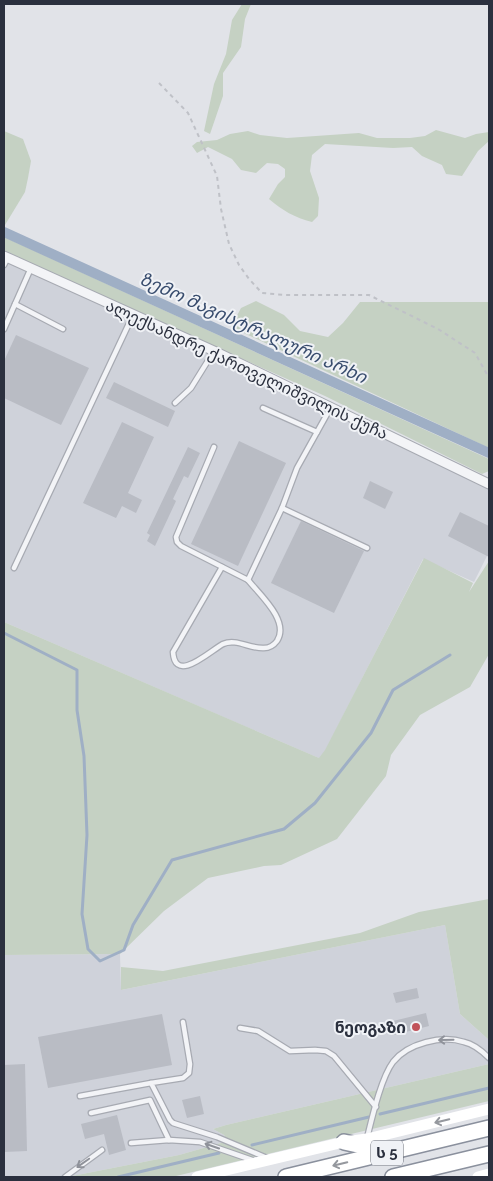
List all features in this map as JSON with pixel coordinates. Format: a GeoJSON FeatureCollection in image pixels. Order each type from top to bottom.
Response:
{"type":"FeatureCollection","features":[{"type":"Feature","properties":{"kind":"highway","name":"ს 5"},"geometry":{"type":"LineString","coordinates":[[286,1177],[489,1128]]}},
{"type":"Feature","properties":{"kind":"highway"},"geometry":{"type":"LineString","coordinates":[[344,1142],[389,1152]]}},
{"type":"Feature","properties":{"kind":"highway","name":"ს 5"},"geometry":{"type":"LineString","coordinates":[[393,1177],[489,1154]]}},
{"type":"Feature","properties":{"kind":"street","name":"ალექსანდრე ქართველიშვილის ქუჩა"},"geometry":{"type":"LineString","coordinates":[[5,259],[31,268],[214,352],[489,484]]}},
{"type":"Feature","properties":{"kind":"street"},"geometry":{"type":"LineString","coordinates":[[197,1177],[344,1142],[367,1139],[489,1109]]}},
{"type":"Feature","properties":{"kind":"street"},"geometry":{"type":"LineString","coordinates":[[478,1177],[489,1174]]}},
{"type":"Feature","properties":{"kind":"lane"},"geometry":{"type":"LineString","coordinates":[[4,329],[31,268]]}},
{"type":"Feature","properties":{"kind":"lane"},"geometry":{"type":"LineString","coordinates":[[15,304],[63,329]]}},
{"type":"Feature","properties":{"kind":"lane"},"geometry":{"type":"LineString","coordinates":[[14,568],[133,315]]}},
{"type":"Feature","properties":{"kind":"lane"},"geometry":{"type":"LineString","coordinates":[[175,403],[190,388],[214,352]]}},
{"type":"Feature","properties":{"kind":"lane"},"geometry":{"type":"LineString","coordinates":[[248,580],[282,508],[297,468],[331,407]]}},
{"type":"Feature","properties":{"kind":"lane"},"geometry":{"type":"LineString","coordinates":[[263,408],[317,432]]}},
{"type":"Feature","properties":{"kind":"lane"},"geometry":{"type":"LineString","coordinates":[[214,447],[176,537],[177,542],[181,546],[248,580],[277,617],[281,628],[280,637],[274,645],[264,648],[229,642],[195,663],[189,666],[182,666],[173,658],[173,652],[222,567]]}},
{"type":"Feature","properties":{"kind":"lane"},"geometry":{"type":"LineString","coordinates":[[282,508],[367,548]]}},
{"type":"Feature","properties":{"kind":"lane"},"geometry":{"type":"LineString","coordinates":[[80,1096],[182,1078],[189,1073],[190,1064],[183,1022]]}},
{"type":"Feature","properties":{"kind":"lane"},"geometry":{"type":"LineString","coordinates":[[240,1028],[258,1031],[290,1051],[326,1051],[334,1056],[376,1107]]}},
{"type":"Feature","properties":{"kind":"lane"},"geometry":{"type":"LineString","coordinates":[[367,1139],[385,1076],[393,1062],[405,1051],[434,1041],[449,1039],[465,1042],[479,1049],[489,1058]]}},
{"type":"Feature","properties":{"kind":"lane"},"geometry":{"type":"LineString","coordinates":[[151,1083],[173,1123],[218,1137],[271,1159]]}},
{"type":"Feature","properties":{"kind":"lane"},"geometry":{"type":"LineString","coordinates":[[91,1113],[150,1100],[169,1140]]}},
{"type":"Feature","properties":{"kind":"lane"},"geometry":{"type":"LineString","coordinates":[[132,1143],[169,1140],[200,1142],[258,1163]]}},
{"type":"Feature","properties":{"kind":"lane"},"geometry":{"type":"LineString","coordinates":[[65,1177],[102,1150]]}},
{"type":"Feature","properties":{"kind":"path"},"geometry":{"type":"LineString","coordinates":[[159,83],[188,113],[216,176],[221,209],[230,244],[239,264],[262,293],[285,295],[369,295],[438,329],[475,353],[489,378]]}},
{"type":"Feature","properties":{"kind":"shaded area"},"geometry":{"type":"Polygon","coordinates":[[[4,256],[489,486],[489,552],[474,582],[423,559],[321,759],[4,622],[4,256]]]}},
{"type":"Feature","properties":{"kind":"shaded area"},"geometry":{"type":"Polygon","coordinates":[[[445,925],[460,1014],[489,1040],[489,1064],[226,1125],[213,1129],[224,1135],[228,1141],[179,1155],[67,1177],[4,1177],[4,955],[120,954],[121,990],[445,925]]]}},
{"type":"Feature","properties":{"kind":"green space"},"geometry":{"type":"Polygon","coordinates":[[[242,4],[251,4],[245,19],[241,47],[223,73],[223,96],[210,134],[204,131],[214,84],[226,54],[232,20],[242,4]]]}},
{"type":"Feature","properties":{"kind":"green space"},"geometry":{"type":"Polygon","coordinates":[[[436,130],[465,138],[489,132],[489,141],[478,151],[462,176],[446,174],[442,165],[422,156],[412,147],[393,148],[325,144],[312,155],[310,171],[319,198],[318,216],[312,222],[289,213],[269,199],[278,184],[285,177],[285,169],[278,164],[267,163],[256,173],[241,170],[232,159],[208,147],[197,153],[192,146],[197,142],[217,140],[230,134],[248,131],[260,135],[287,138],[359,133],[377,138],[410,138],[425,136],[436,130]]]}},
{"type":"Feature","properties":{"kind":"green space"},"geometry":{"type":"Polygon","coordinates":[[[4,131],[23,139],[31,161],[25,192],[5,225],[4,131]]]}},
{"type":"Feature","properties":{"kind":"green space"},"geometry":{"type":"Polygon","coordinates":[[[4,237],[489,459],[489,471],[482,474],[325,396],[28,263],[4,250],[4,237]]]}},
{"type":"Feature","properties":{"kind":"green space"},"geometry":{"type":"Polygon","coordinates":[[[256,301],[284,315],[300,331],[328,337],[343,323],[360,302],[489,302],[489,448],[231,327],[241,308],[256,301]]]}},
{"type":"Feature","properties":{"kind":"green space"},"geometry":{"type":"Polygon","coordinates":[[[424,558],[473,583],[469,592],[489,561],[489,654],[470,687],[420,715],[391,755],[386,776],[337,839],[281,865],[264,866],[208,878],[164,911],[120,954],[4,955],[4,622],[319,758],[325,750],[424,558]]]}},
{"type":"Feature","properties":{"kind":"green space"},"geometry":{"type":"Polygon","coordinates":[[[489,899],[489,1040],[460,1014],[445,925],[121,990],[121,967],[163,971],[360,933],[419,912],[489,899]]]}},
{"type":"Feature","properties":{"kind":"green space"},"geometry":{"type":"Polygon","coordinates":[[[489,1064],[489,1101],[172,1177],[67,1177],[179,1155],[228,1141],[224,1135],[213,1129],[226,1125],[489,1064]]]}},
{"type":"Feature","properties":{"kind":"building"},"geometry":{"type":"Polygon","coordinates":[[[16,335],[89,368],[61,425],[4,398],[4,361],[16,335]]]}},
{"type":"Feature","properties":{"kind":"building"},"geometry":{"type":"Polygon","coordinates":[[[114,382],[175,411],[168,427],[106,398],[114,382]]]}},
{"type":"Feature","properties":{"kind":"building"},"geometry":{"type":"Polygon","coordinates":[[[122,422],[154,437],[128,493],[142,500],[136,513],[122,506],[116,518],[83,503],[122,422]]]}},
{"type":"Feature","properties":{"kind":"building"},"geometry":{"type":"Polygon","coordinates":[[[239,441],[286,463],[238,566],[191,544],[239,441]]]}},
{"type":"Feature","properties":{"kind":"building"},"geometry":{"type":"Polygon","coordinates":[[[188,447],[200,453],[188,478],[184,476],[173,499],[176,501],[155,546],[147,541],[150,535],[147,533],[188,447]]]}},
{"type":"Feature","properties":{"kind":"building"},"geometry":{"type":"Polygon","coordinates":[[[370,481],[393,492],[385,509],[363,498],[370,481]]]}},
{"type":"Feature","properties":{"kind":"building"},"geometry":{"type":"Polygon","coordinates":[[[460,512],[489,526],[489,557],[448,536],[460,512]]]}},
{"type":"Feature","properties":{"kind":"building"},"geometry":{"type":"Polygon","coordinates":[[[301,521],[364,551],[334,613],[271,583],[301,521]]]}},
{"type":"Feature","properties":{"kind":"building"},"geometry":{"type":"Polygon","coordinates":[[[417,988],[419,998],[396,1003],[393,993],[417,988]]]}},
{"type":"Feature","properties":{"kind":"building"},"geometry":{"type":"Polygon","coordinates":[[[426,1013],[429,1026],[394,1035],[389,1022],[426,1013]]]}},
{"type":"Feature","properties":{"kind":"building"},"geometry":{"type":"Polygon","coordinates":[[[162,1014],[172,1065],[48,1088],[38,1037],[162,1014]]]}},
{"type":"Feature","properties":{"kind":"building"},"geometry":{"type":"Polygon","coordinates":[[[25,1064],[27,1151],[4,1152],[4,1065],[25,1064]]]}},
{"type":"Feature","properties":{"kind":"building"},"geometry":{"type":"Polygon","coordinates":[[[200,1096],[204,1114],[187,1118],[182,1100],[200,1096]]]}},
{"type":"Feature","properties":{"kind":"building"},"geometry":{"type":"Polygon","coordinates":[[[117,1115],[126,1150],[109,1155],[104,1134],[85,1139],[81,1124],[117,1115]]]}},
{"type":"Feature","properties":{"kind":"waterway","name":"ზემო მაგისტრალური არხი"},"geometry":{"type":"LineString","coordinates":[[4,232],[489,453]]}},
{"type":"Feature","properties":{"kind":"waterway"},"geometry":{"type":"LineString","coordinates":[[4,633],[77,670],[77,710],[84,756],[87,835],[82,914],[88,949],[100,961],[124,950],[133,925],[172,860],[284,829],[315,803],[371,733],[393,690],[450,655]]}},
{"type":"Feature","properties":{"kind":"waterway"},"geometry":{"type":"LineString","coordinates":[[380,1114],[489,1088]]}},
{"type":"Feature","properties":{"kind":"waterway"},"geometry":{"type":"LineString","coordinates":[[252,1145],[369,1117]]}},
{"type":"Feature","properties":{"kind":"waterway"},"geometry":{"type":"LineString","coordinates":[[118,1177],[219,1153]]}},
{"type":"Feature","properties":{"kind":"place","name":"ნეოგაზი"},"geometry":{"type":"Point","coordinates":[416,1027]}}]}
